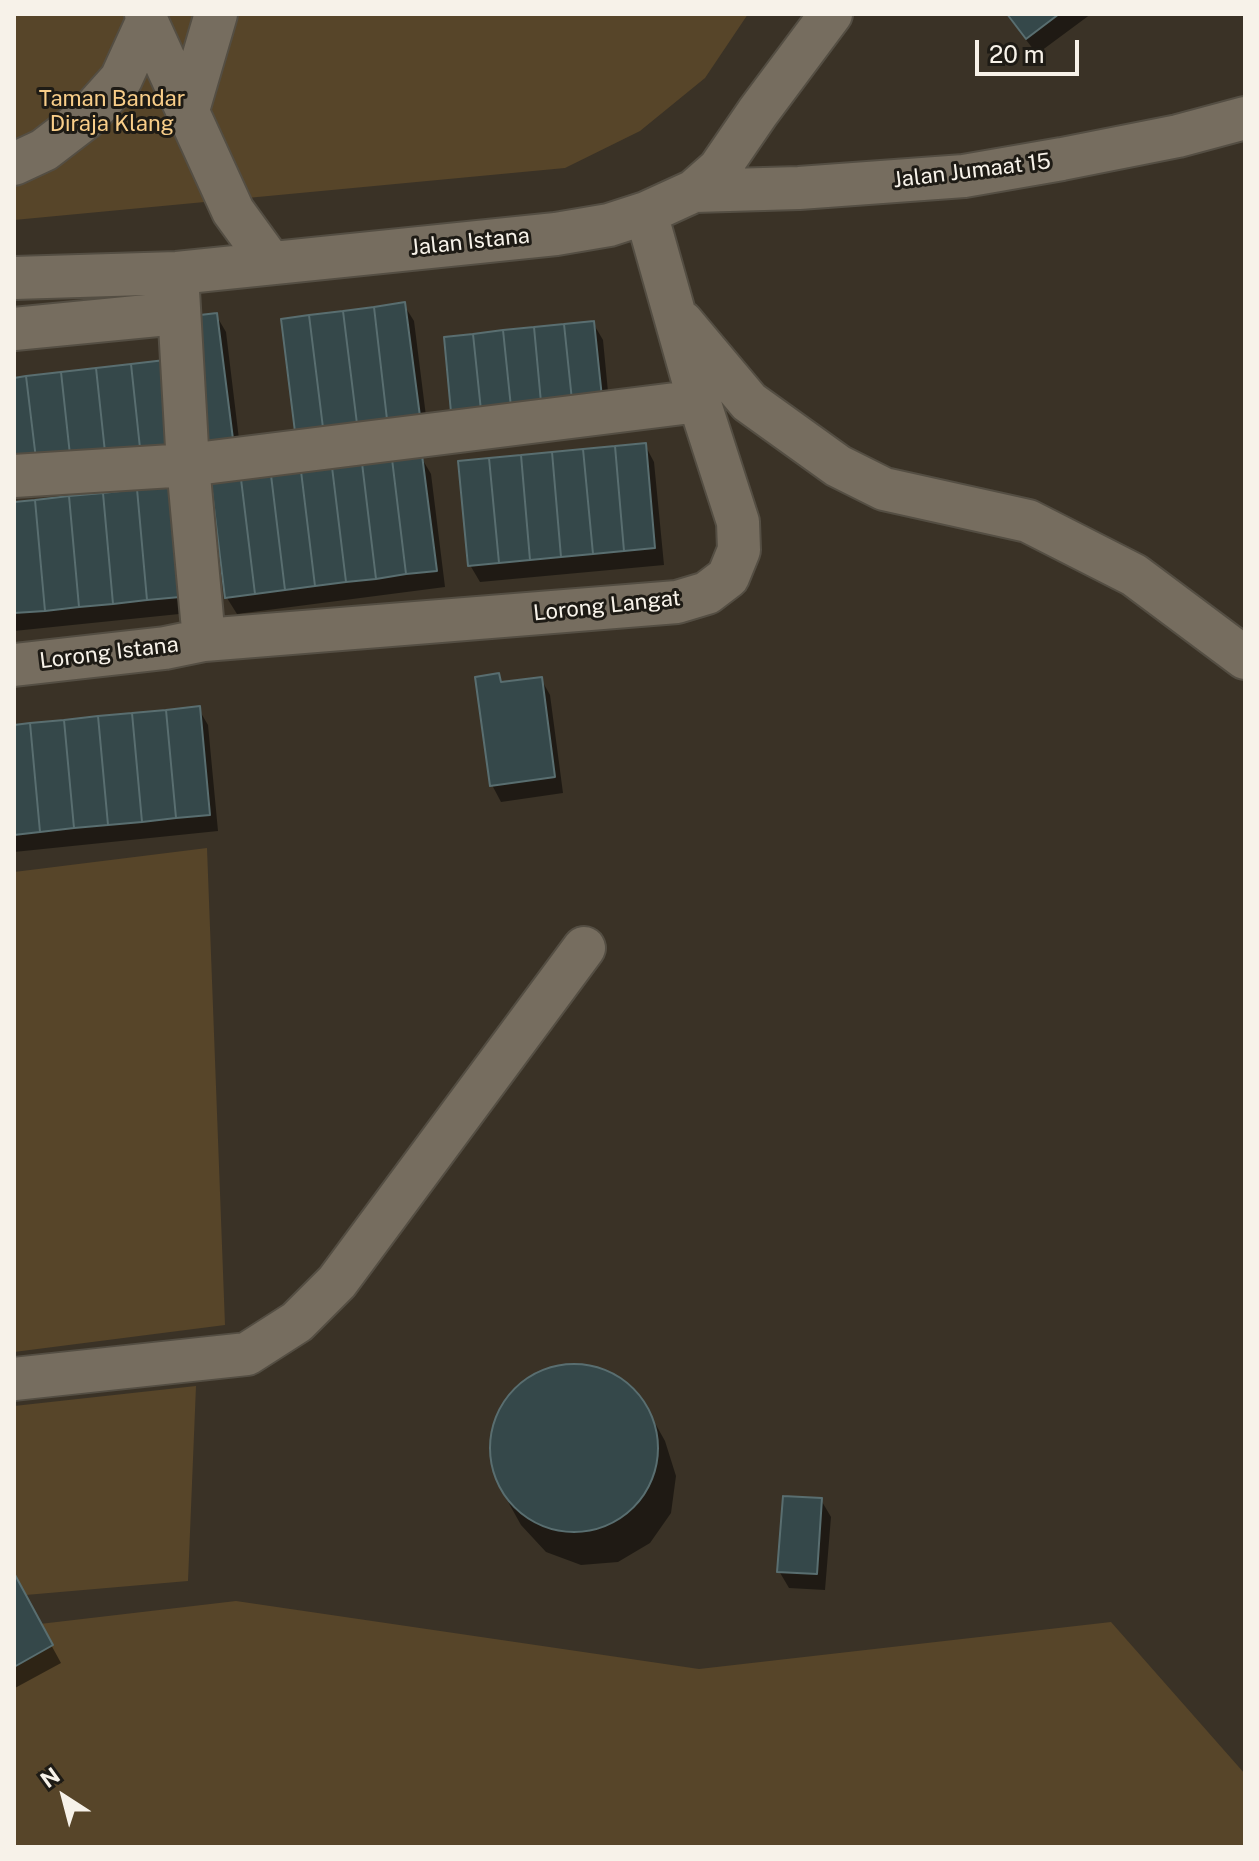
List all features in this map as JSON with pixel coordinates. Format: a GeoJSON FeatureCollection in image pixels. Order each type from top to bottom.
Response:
{"type":"FeatureCollection","features":[{"type":"Feature","properties":{"kind":"street"},"geometry":{"type":"LineString","coordinates":[[188,110],[216,14]]}},
{"type":"Feature","properties":{"kind":"street","name":"Jalan Istana"},"geometry":{"type":"LineString","coordinates":[[14,278],[178,293],[270,262],[556,234],[609,225],[646,213],[694,191],[719,169],[831,14]]}},
{"type":"Feature","properties":{"kind":"street"},"geometry":{"type":"LineString","coordinates":[[147,18],[233,211],[270,262]]}},
{"type":"Feature","properties":{"kind":"street"},"geometry":{"type":"LineString","coordinates":[[14,164],[44,150],[87,117],[121,79],[147,18]]}},
{"type":"Feature","properties":{"kind":"street","name":"Jalan Jumaat 15"},"geometry":{"type":"LineString","coordinates":[[694,191],[799,188],[964,176],[1105,151],[1245,118]]}},
{"type":"Feature","properties":{"kind":"street","name":"Lorong Langat"},"geometry":{"type":"LineString","coordinates":[[204,640],[677,602],[707,593],[728,577],[739,550],[738,522],[699,401],[646,213]]}},
{"type":"Feature","properties":{"kind":"street"},"geometry":{"type":"LineString","coordinates":[[14,329],[178,293],[188,465],[204,640]]}},
{"type":"Feature","properties":{"kind":"street","name":"Lorong Langat"},"geometry":{"type":"LineString","coordinates":[[674,312],[749,402],[838,466],[884,489],[1028,521],[1134,575],[1245,658]]}},
{"type":"Feature","properties":{"kind":"street"},"geometry":{"type":"LineString","coordinates":[[14,476],[188,465],[699,401]]}},
{"type":"Feature","properties":{"kind":"street","name":"Lorong Istana"},"geometry":{"type":"LineString","coordinates":[[14,665],[165,648],[204,640]]}},
{"type":"Feature","properties":{"kind":"street"},"geometry":{"type":"LineString","coordinates":[[14,1379],[247,1354],[297,1322],[337,1282],[584,948]]}},
{"type":"Feature","properties":{"kind":"green space","name":"Taman Bandar Diraja Klang"},"geometry":{"type":"Polygon","coordinates":[[[14,14],[748,14],[705,78],[640,131],[565,168],[14,220],[14,14]]]}},
{"type":"Feature","properties":{"kind":"green space"},"geometry":{"type":"Polygon","coordinates":[[[207,848],[225,1325],[14,1352],[14,872],[207,848]]]}},
{"type":"Feature","properties":{"kind":"green space"},"geometry":{"type":"Polygon","coordinates":[[[196,1386],[188,1581],[14,1596],[14,1406],[196,1386]]]}},
{"type":"Feature","properties":{"kind":"green space"},"geometry":{"type":"Polygon","coordinates":[[[236,1601],[699,1669],[1111,1622],[1245,1774],[1245,1847],[14,1847],[14,1627],[236,1601]]]}},
{"type":"Feature","properties":{"kind":"building"},"geometry":{"type":"Polygon","coordinates":[[[1007,14],[1059,14],[1026,39],[1007,14]]]}},
{"type":"Feature","properties":{"kind":"building"},"geometry":{"type":"Polygon","coordinates":[[[405,302],[421,424],[388,428],[374,307],[405,302]]]}},
{"type":"Feature","properties":{"kind":"building"},"geometry":{"type":"Polygon","coordinates":[[[374,307],[388,428],[358,432],[343,311],[374,307]]]}},
{"type":"Feature","properties":{"kind":"building"},"geometry":{"type":"Polygon","coordinates":[[[343,311],[358,432],[324,436],[309,315],[343,311]]]}},
{"type":"Feature","properties":{"kind":"building"},"geometry":{"type":"Polygon","coordinates":[[[217,313],[234,447],[200,452],[183,317],[217,313]]]}},
{"type":"Feature","properties":{"kind":"building"},"geometry":{"type":"Polygon","coordinates":[[[309,315],[324,436],[296,440],[281,319],[309,315]]]}},
{"type":"Feature","properties":{"kind":"building"},"geometry":{"type":"Polygon","coordinates":[[[594,321],[603,407],[573,410],[564,324],[594,321]]]}},
{"type":"Feature","properties":{"kind":"building"},"geometry":{"type":"Polygon","coordinates":[[[564,324],[573,410],[542,413],[534,327],[564,324]]]}},
{"type":"Feature","properties":{"kind":"building"},"geometry":{"type":"Polygon","coordinates":[[[534,327],[542,413],[512,417],[503,330],[534,327]]]}},
{"type":"Feature","properties":{"kind":"building"},"geometry":{"type":"Polygon","coordinates":[[[503,330],[512,417],[482,420],[473,334],[503,330]]]}},
{"type":"Feature","properties":{"kind":"building"},"geometry":{"type":"Polygon","coordinates":[[[473,334],[482,420],[452,423],[444,337],[473,334]]]}},
{"type":"Feature","properties":{"kind":"building"},"geometry":{"type":"Polygon","coordinates":[[[165,360],[174,444],[140,448],[131,364],[165,360]]]}},
{"type":"Feature","properties":{"kind":"building"},"geometry":{"type":"Polygon","coordinates":[[[131,364],[140,448],[105,452],[96,368],[131,364]]]}},
{"type":"Feature","properties":{"kind":"building"},"geometry":{"type":"Polygon","coordinates":[[[96,368],[105,452],[70,455],[61,372],[96,368]]]}},
{"type":"Feature","properties":{"kind":"building"},"geometry":{"type":"Polygon","coordinates":[[[61,372],[70,455],[36,459],[26,376],[61,372]]]}},
{"type":"Feature","properties":{"kind":"building"},"geometry":{"type":"Polygon","coordinates":[[[26,376],[36,459],[14,462],[14,378],[26,376]]]}},
{"type":"Feature","properties":{"kind":"building"},"geometry":{"type":"Polygon","coordinates":[[[646,443],[655,548],[624,551],[615,446],[646,443]]]}},
{"type":"Feature","properties":{"kind":"building"},"geometry":{"type":"Polygon","coordinates":[[[615,446],[624,551],[593,554],[583,449],[615,446]]]}},
{"type":"Feature","properties":{"kind":"building"},"geometry":{"type":"Polygon","coordinates":[[[583,449],[593,554],[561,557],[552,452],[583,449]]]}},
{"type":"Feature","properties":{"kind":"building"},"geometry":{"type":"Polygon","coordinates":[[[552,452],[561,557],[530,560],[521,455],[552,452]]]}},
{"type":"Feature","properties":{"kind":"building"},"geometry":{"type":"Polygon","coordinates":[[[422,455],[437,571],[406,574],[392,459],[422,455]]]}},
{"type":"Feature","properties":{"kind":"building"},"geometry":{"type":"Polygon","coordinates":[[[521,455],[530,560],[499,563],[489,458],[521,455]]]}},
{"type":"Feature","properties":{"kind":"building"},"geometry":{"type":"Polygon","coordinates":[[[489,458],[499,563],[468,566],[458,461],[489,458]]]}},
{"type":"Feature","properties":{"kind":"building"},"geometry":{"type":"Polygon","coordinates":[[[392,459],[406,574],[376,579],[362,463],[392,459]]]}},
{"type":"Feature","properties":{"kind":"building"},"geometry":{"type":"Polygon","coordinates":[[[362,463],[376,579],[346,582],[332,467],[362,463]]]}},
{"type":"Feature","properties":{"kind":"building"},"geometry":{"type":"Polygon","coordinates":[[[332,467],[346,582],[315,586],[301,471],[332,467]]]}},
{"type":"Feature","properties":{"kind":"building"},"geometry":{"type":"Polygon","coordinates":[[[301,471],[315,586],[285,590],[271,475],[301,471]]]}},
{"type":"Feature","properties":{"kind":"building"},"geometry":{"type":"Polygon","coordinates":[[[271,475],[285,590],[255,594],[241,479],[271,475]]]}},
{"type":"Feature","properties":{"kind":"building"},"geometry":{"type":"Polygon","coordinates":[[[241,479],[255,594],[225,598],[211,483],[241,479]]]}},
{"type":"Feature","properties":{"kind":"building"},"geometry":{"type":"Polygon","coordinates":[[[171,486],[180,597],[147,600],[137,489],[171,486]]]}},
{"type":"Feature","properties":{"kind":"building"},"geometry":{"type":"Polygon","coordinates":[[[137,489],[147,600],[113,604],[103,493],[137,489]]]}},
{"type":"Feature","properties":{"kind":"building"},"geometry":{"type":"Polygon","coordinates":[[[103,493],[113,604],[79,607],[69,496],[103,493]]]}},
{"type":"Feature","properties":{"kind":"building"},"geometry":{"type":"Polygon","coordinates":[[[69,496],[79,607],[45,611],[35,500],[69,496]]]}},
{"type":"Feature","properties":{"kind":"building"},"geometry":{"type":"Polygon","coordinates":[[[35,500],[45,611],[14,613],[14,502],[35,500]]]}},
{"type":"Feature","properties":{"kind":"building"},"geometry":{"type":"Polygon","coordinates":[[[499,673],[501,682],[542,677],[555,777],[490,786],[475,677],[499,673]]]}},
{"type":"Feature","properties":{"kind":"building"},"geometry":{"type":"Polygon","coordinates":[[[200,706],[210,815],[176,818],[166,710],[200,706]]]}},
{"type":"Feature","properties":{"kind":"building"},"geometry":{"type":"Polygon","coordinates":[[[166,710],[176,818],[142,822],[132,713],[166,710]]]}},
{"type":"Feature","properties":{"kind":"building"},"geometry":{"type":"Polygon","coordinates":[[[132,713],[142,822],[108,825],[98,716],[132,713]]]}},
{"type":"Feature","properties":{"kind":"building"},"geometry":{"type":"Polygon","coordinates":[[[98,716],[108,825],[74,828],[64,720],[98,716]]]}},
{"type":"Feature","properties":{"kind":"building"},"geometry":{"type":"Polygon","coordinates":[[[64,720],[74,828],[40,832],[30,723],[64,720]]]}},
{"type":"Feature","properties":{"kind":"building"},"geometry":{"type":"Polygon","coordinates":[[[30,723],[40,832],[14,835],[14,725],[30,723]]]}},
{"type":"Feature","properties":{"kind":"building"},"geometry":{"type":"Polygon","coordinates":[[[574,1364],[606,1371],[633,1389],[651,1416],[658,1448],[651,1480],[633,1507],[606,1525],[574,1532],[542,1525],[515,1507],[497,1480],[490,1448],[497,1416],[515,1389],[542,1371],[574,1364]]]}},
{"type":"Feature","properties":{"kind":"building"},"geometry":{"type":"Polygon","coordinates":[[[783,1496],[822,1498],[817,1574],[777,1572],[783,1496]]]}},
{"type":"Feature","properties":{"kind":"building"},"geometry":{"type":"Polygon","coordinates":[[[14,1573],[53,1645],[14,1667],[14,1573]]]}}]}
